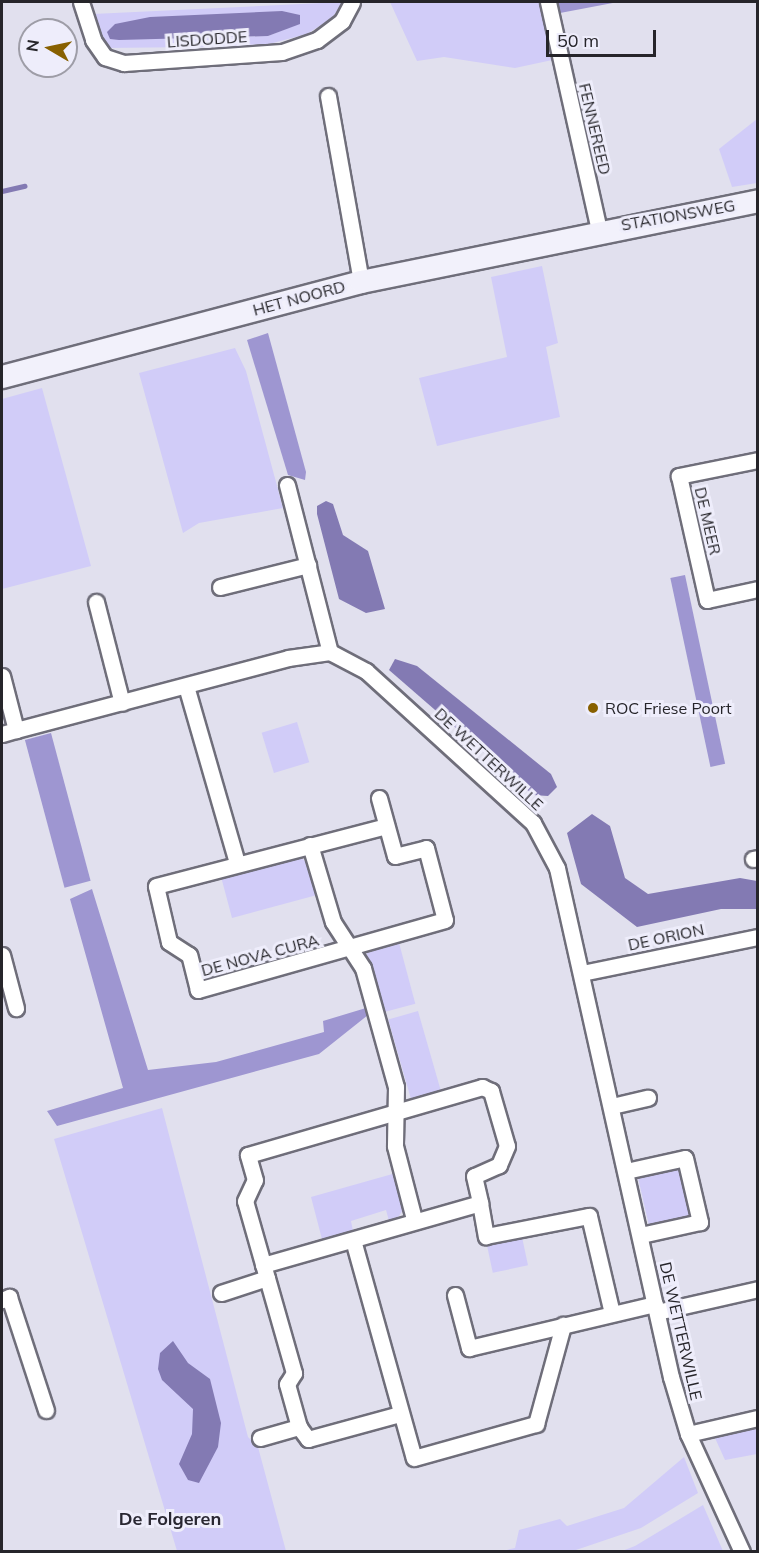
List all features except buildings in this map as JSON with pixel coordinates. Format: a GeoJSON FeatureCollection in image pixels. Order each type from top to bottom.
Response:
{"type":"FeatureCollection","features":[{"type":"Feature","properties":{"kind":"main road","name":"STATIONSWEG"},"geometry":{"type":"LineString","coordinates":[[599,230],[758,201]]}},
{"type":"Feature","properties":{"kind":"main road","name":"HET NOORD"},"geometry":{"type":"LineString","coordinates":[[2,377],[361,282],[599,230]]}},
{"type":"Feature","properties":{"kind":"street","name":"LISDODDE"},"geometry":{"type":"LineString","coordinates":[[81,2],[93,40],[105,57],[124,63],[282,52],[317,40],[342,21],[352,2]]}},
{"type":"Feature","properties":{"kind":"street","name":"FENNEREED"},"geometry":{"type":"LineString","coordinates":[[549,2],[599,230]]}},
{"type":"Feature","properties":{"kind":"street"},"geometry":{"type":"LineString","coordinates":[[328,96],[361,282]]}},
{"type":"Feature","properties":{"kind":"street","name":"DE MEER"},"geometry":{"type":"LineString","coordinates":[[758,460],[679,477],[707,600],[758,589]]}},
{"type":"Feature","properties":{"kind":"street"},"geometry":{"type":"LineString","coordinates":[[2,676],[9,732],[186,686],[330,652],[287,485]]}},
{"type":"Feature","properties":{"kind":"street"},"geometry":{"type":"LineString","coordinates":[[220,587],[308,566]]}},
{"type":"Feature","properties":{"kind":"street"},"geometry":{"type":"LineString","coordinates":[[96,602],[122,703]]}},
{"type":"Feature","properties":{"kind":"street","name":"DE WETTERWILLE"},"geometry":{"type":"LineString","coordinates":[[330,652],[366,671],[533,823],[557,868],[656,1308],[688,1434],[742,1551]]}},
{"type":"Feature","properties":{"kind":"street"},"geometry":{"type":"LineString","coordinates":[[186,686],[237,863]]}},
{"type":"Feature","properties":{"kind":"street","name":"DE NOVA CURA"},"geometry":{"type":"LineString","coordinates":[[379,798],[395,856],[426,848],[445,920],[198,990],[189,955],[169,942],[156,886],[237,863],[386,826]]}},
{"type":"Feature","properties":{"kind":"street","name":"DE NOVA CURA"},"geometry":{"type":"LineString","coordinates":[[310,845],[333,922],[352,948],[396,1087],[395,1146],[414,1219]]}},
{"type":"Feature","properties":{"kind":"street","name":"DE ORION"},"geometry":{"type":"LineString","coordinates":[[582,973],[758,937]]}},
{"type":"Feature","properties":{"kind":"street"},"geometry":{"type":"LineString","coordinates":[[2,956],[16,1008]]}},
{"type":"Feature","properties":{"kind":"street"},"geometry":{"type":"LineString","coordinates":[[400,1414],[308,1439],[299,1427],[287,1384],[294,1373],[245,1201],[255,1180],[248,1155],[482,1087],[491,1091],[507,1146],[499,1165],[474,1176],[486,1236],[590,1216],[612,1313]]}},
{"type":"Feature","properties":{"kind":"street"},"geometry":{"type":"LineString","coordinates":[[612,1106],[648,1098]]}},
{"type":"Feature","properties":{"kind":"street"},"geometry":{"type":"LineString","coordinates":[[626,1171],[685,1158],[700,1222],[641,1235]]}},
{"type":"Feature","properties":{"kind":"street"},"geometry":{"type":"LineString","coordinates":[[221,1293],[265,1272],[353,1240],[414,1219],[480,1203]]}},
{"type":"Feature","properties":{"kind":"street"},"geometry":{"type":"LineString","coordinates":[[353,1240],[414,1458],[536,1424],[563,1325]]}},
{"type":"Feature","properties":{"kind":"street"},"geometry":{"type":"LineString","coordinates":[[455,1295],[469,1348],[612,1313],[656,1308],[758,1289]]}},
{"type":"Feature","properties":{"kind":"street"},"geometry":{"type":"LineString","coordinates":[[2,1300],[9,1297],[46,1410]]}},
{"type":"Feature","properties":{"kind":"street"},"geometry":{"type":"LineString","coordinates":[[688,1434],[758,1418]]}},
{"type":"Feature","properties":{"kind":"street"},"geometry":{"type":"LineString","coordinates":[[260,1438],[299,1427]]}},
{"type":"Feature","properties":{"kind":"shaded area"},"geometry":{"type":"Polygon","coordinates":[[[343,2],[332,18],[307,34],[269,44],[105,48],[93,14],[343,2]],[[282,11],[110,39],[268,36],[283,30],[282,11]]]}},
{"type":"Feature","properties":{"kind":"shaded area"},"geometry":{"type":"Polygon","coordinates":[[[390,2],[544,2],[557,59],[515,68],[444,57],[417,61],[390,2]]]}},
{"type":"Feature","properties":{"kind":"shaded area"},"geometry":{"type":"Polygon","coordinates":[[[557,2],[618,2],[560,13],[557,2]]]}},
{"type":"Feature","properties":{"kind":"shaded area"},"geometry":{"type":"Polygon","coordinates":[[[282,11],[300,15],[300,24],[268,36],[119,40],[110,39],[107,32],[115,24],[150,17],[282,11]]]}},
{"type":"Feature","properties":{"kind":"shaded area"},"geometry":{"type":"Polygon","coordinates":[[[757,119],[757,183],[732,187],[719,149],[757,119]]]}},
{"type":"Feature","properties":{"kind":"shaded area"},"geometry":{"type":"Polygon","coordinates":[[[542,266],[558,343],[546,347],[560,417],[437,446],[419,378],[507,357],[491,277],[542,266]]]}},
{"type":"Feature","properties":{"kind":"shaded area"},"geometry":{"type":"Polygon","coordinates":[[[268,333],[306,472],[305,480],[288,475],[247,340],[268,333]]]}},
{"type":"Feature","properties":{"kind":"shaded area"},"geometry":{"type":"Polygon","coordinates":[[[235,348],[246,371],[283,508],[199,523],[183,533],[139,373],[235,348]]]}},
{"type":"Feature","properties":{"kind":"shaded area"},"geometry":{"type":"Polygon","coordinates":[[[42,388],[91,566],[2,589],[2,399],[42,388]]]}},
{"type":"Feature","properties":{"kind":"shaded area"},"geometry":{"type":"Polygon","coordinates":[[[326,501],[333,504],[343,535],[368,551],[385,609],[366,613],[339,599],[317,514],[317,506],[326,501]]]}},
{"type":"Feature","properties":{"kind":"shaded area"},"geometry":{"type":"Polygon","coordinates":[[[685,575],[725,764],[710,767],[670,578],[685,575]]]}},
{"type":"Feature","properties":{"kind":"shaded area"},"geometry":{"type":"Polygon","coordinates":[[[395,659],[417,666],[551,774],[557,787],[548,796],[533,795],[389,670],[395,659]]]}},
{"type":"Feature","properties":{"kind":"shaded area"},"geometry":{"type":"Polygon","coordinates":[[[297,722],[309,762],[274,773],[262,733],[297,722]]]}},
{"type":"Feature","properties":{"kind":"shaded area"},"geometry":{"type":"Polygon","coordinates":[[[51,733],[91,881],[65,888],[25,740],[51,733]]]}},
{"type":"Feature","properties":{"kind":"shaded area"},"geometry":{"type":"Polygon","coordinates":[[[592,814],[610,826],[625,878],[648,894],[740,878],[757,881],[757,909],[721,909],[637,927],[581,884],[567,833],[592,814]]]}},
{"type":"Feature","properties":{"kind":"shaded area"},"geometry":{"type":"Polygon","coordinates":[[[298,856],[308,863],[317,895],[232,918],[220,873],[298,856]]]}},
{"type":"Feature","properties":{"kind":"shaded area"},"geometry":{"type":"Polygon","coordinates":[[[92,889],[148,1070],[216,1062],[324,1032],[323,1021],[366,1008],[368,1015],[319,1054],[57,1126],[47,1111],[123,1088],[70,899],[92,889]]]}},
{"type":"Feature","properties":{"kind":"shaded area"},"geometry":{"type":"Polygon","coordinates":[[[398,939],[415,1004],[382,1013],[365,948],[398,939]]]}},
{"type":"Feature","properties":{"kind":"shaded area"},"geometry":{"type":"Polygon","coordinates":[[[418,1011],[442,1094],[412,1102],[388,1020],[418,1011]]]}},
{"type":"Feature","properties":{"kind":"shaded area"},"geometry":{"type":"Polygon","coordinates":[[[162,1108],[248,1437],[258,1447],[286,1551],[177,1551],[54,1139],[162,1108]]]}},
{"type":"Feature","properties":{"kind":"shaded area"},"geometry":{"type":"Polygon","coordinates":[[[681,1164],[694,1220],[650,1230],[637,1174],[681,1164]]]}},
{"type":"Feature","properties":{"kind":"shaded area"},"geometry":{"type":"Polygon","coordinates":[[[396,1173],[404,1208],[399,1216],[389,1221],[386,1210],[351,1221],[353,1231],[323,1243],[311,1197],[396,1173]]]}},
{"type":"Feature","properties":{"kind":"shaded area"},"geometry":{"type":"Polygon","coordinates":[[[522,1237],[528,1265],[493,1273],[487,1244],[522,1237]]]}},
{"type":"Feature","properties":{"kind":"shaded area"},"geometry":{"type":"Polygon","coordinates":[[[173,1341],[188,1363],[210,1379],[221,1423],[218,1447],[199,1483],[188,1480],[179,1464],[192,1434],[193,1409],[162,1380],[158,1369],[160,1353],[173,1341]]]}},
{"type":"Feature","properties":{"kind":"shaded area"},"geometry":{"type":"Polygon","coordinates":[[[757,1428],[757,1454],[725,1460],[715,1438],[757,1428]]]}},
{"type":"Feature","properties":{"kind":"shaded area"},"geometry":{"type":"Polygon","coordinates":[[[684,1457],[698,1493],[641,1528],[573,1551],[502,1551],[515,1548],[519,1530],[560,1519],[567,1526],[624,1508],[684,1457]]]}},
{"type":"Feature","properties":{"kind":"shaded area"},"geometry":{"type":"Polygon","coordinates":[[[703,1505],[723,1551],[622,1551],[635,1546],[703,1505]]]}},
{"type":"Feature","properties":{"kind":"waterway"},"geometry":{"type":"LineString","coordinates":[[2,191],[24,186]]}},
{"type":"Feature","properties":{"kind":"place","name":"ROC Friese Poort"},"geometry":{"type":"Point","coordinates":[593,708]}},
{"type":"Feature","properties":{"kind":"district","name":"De Folgeren"},"geometry":{"type":"Point","coordinates":[170,1519]}}]}
